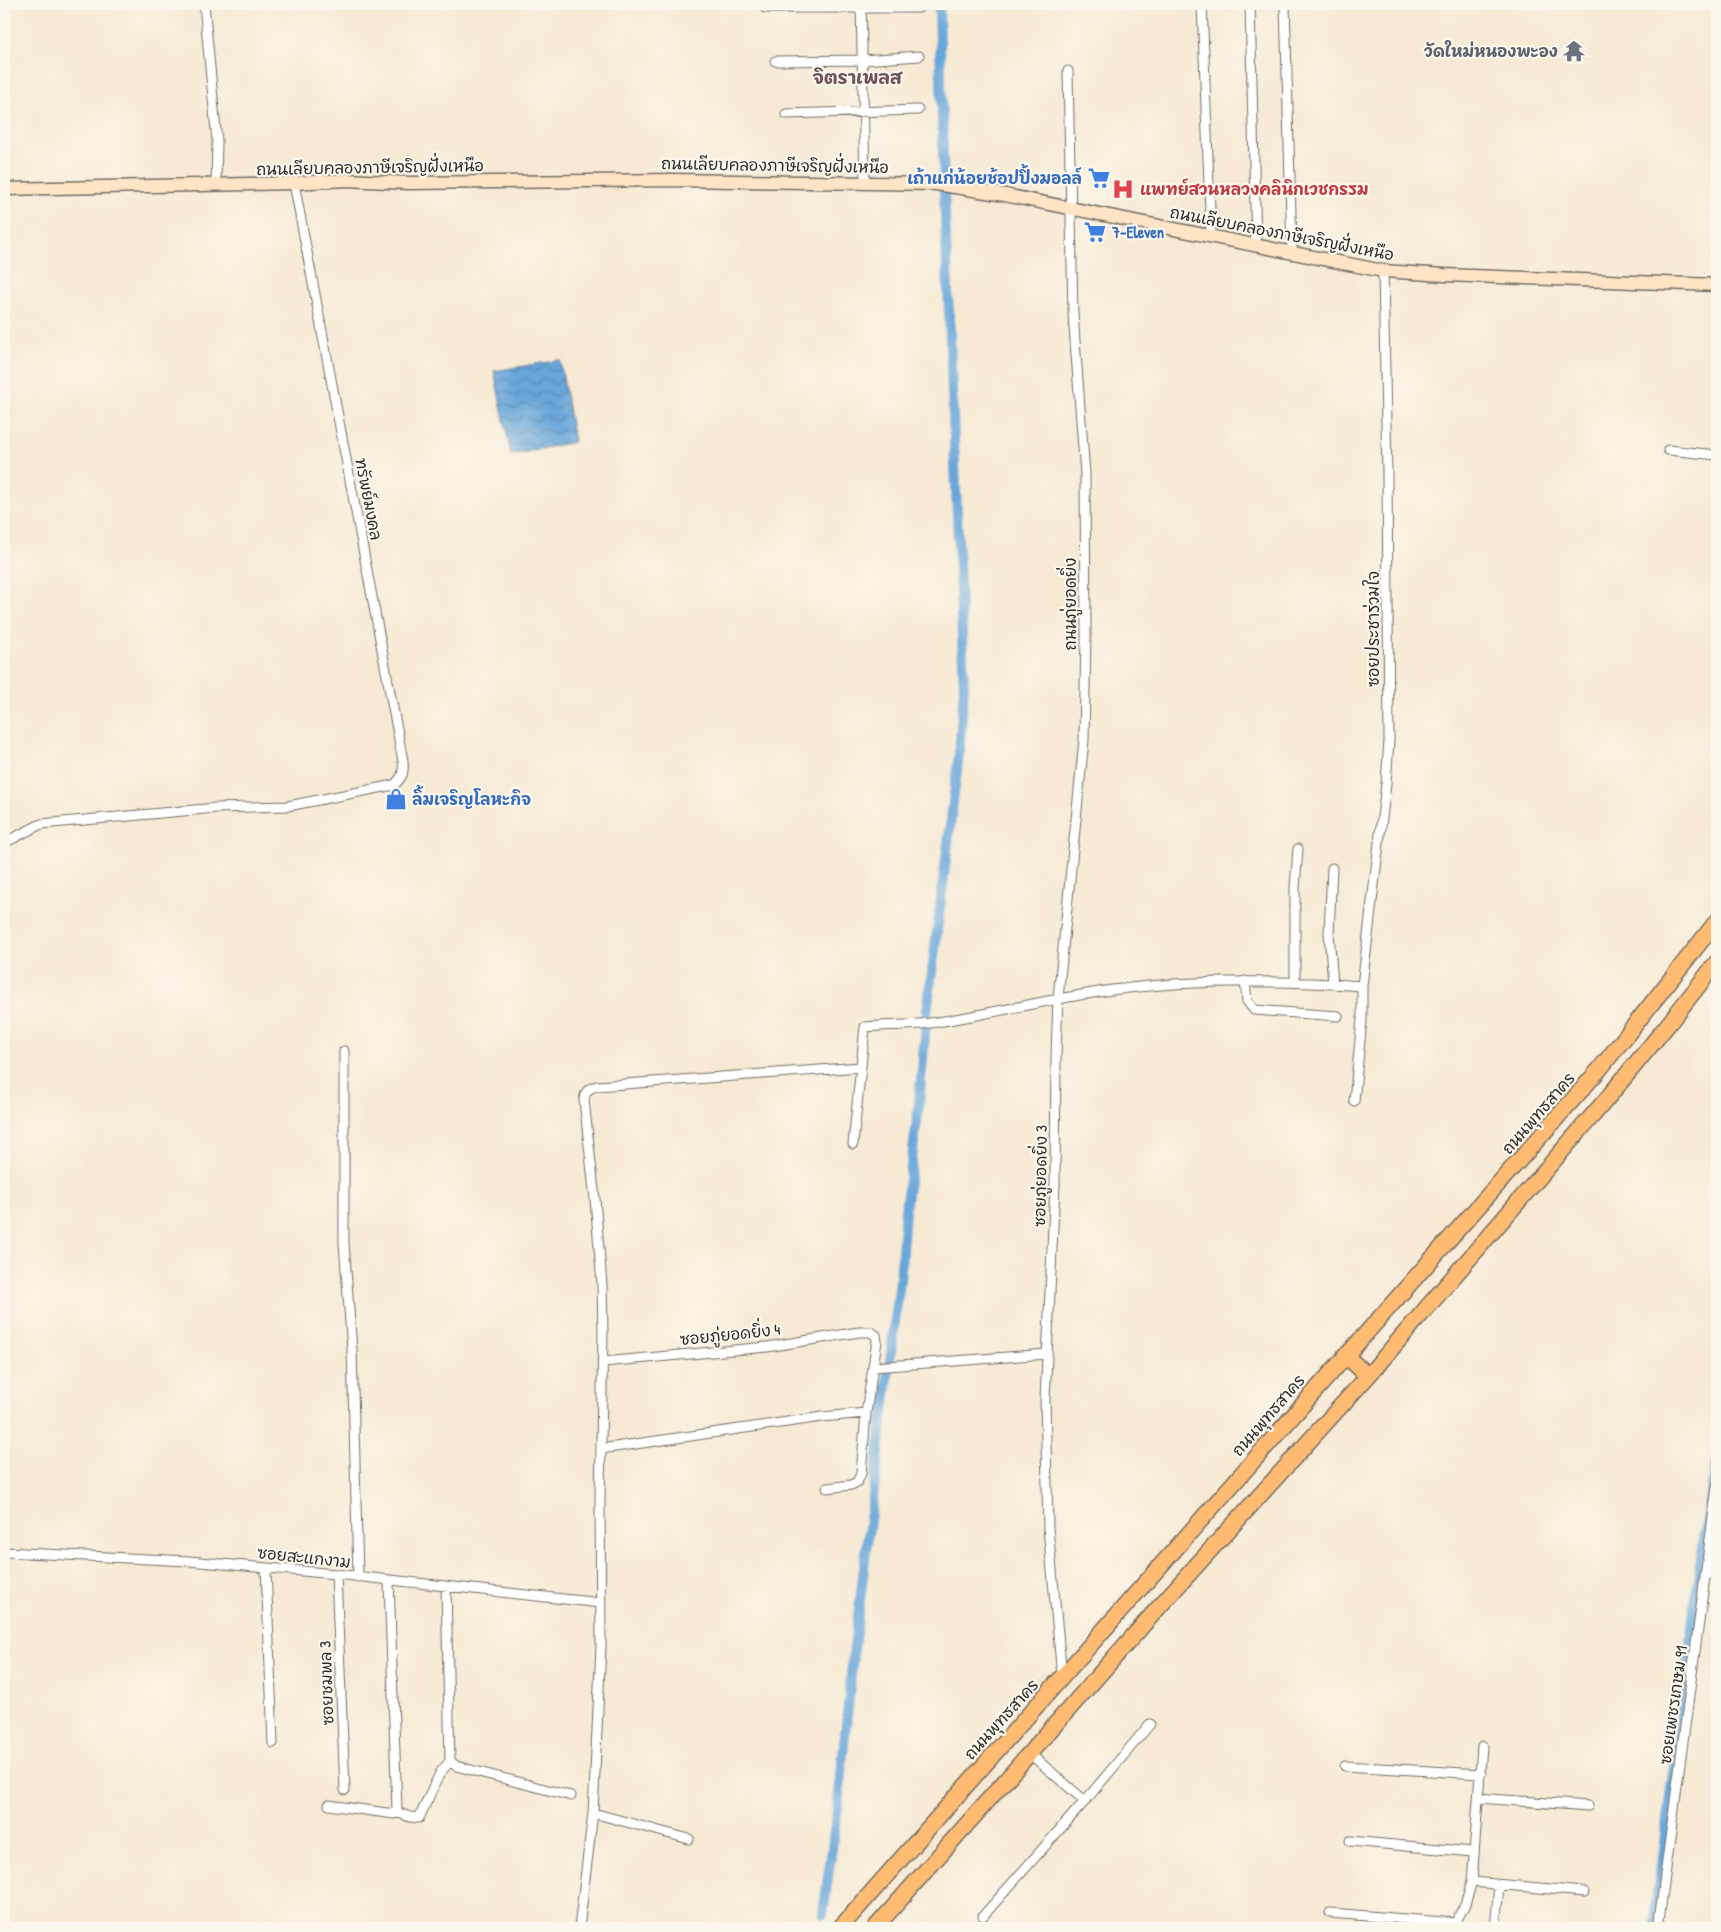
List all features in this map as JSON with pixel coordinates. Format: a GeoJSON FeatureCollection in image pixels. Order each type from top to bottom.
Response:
{"type":"FeatureCollection","features":[{"type":"Feature","properties":{"kind":"main road","name":"ถนนเลียบคลองภาษีเจริญฝั่งเหนือ"},"geometry":{"type":"LineString","coordinates":[[4,189],[294,184],[346,180],[409,183],[664,180],[936,184],[1071,208],[1383,270],[1444,275],[1717,285]]}},
{"type":"Feature","properties":{"kind":"main road","name":"ถนนพุทธสาคร"},"geometry":{"type":"LineString","coordinates":[[840,1928],[1599,1070],[1717,921]]}},
{"type":"Feature","properties":{"kind":"main road"},"geometry":{"type":"LineString","coordinates":[[875,1928],[1183,1579],[1368,1376],[1605,1101],[1666,1028],[1717,962]]}},
{"type":"Feature","properties":{"kind":"main road"},"geometry":{"type":"LineString","coordinates":[[1345,1355],[1368,1376]]}},
{"type":"Feature","properties":{"kind":"street"},"geometry":{"type":"LineString","coordinates":[[204,4],[217,141],[216,184]]}},
{"type":"Feature","properties":{"kind":"street"},"geometry":{"type":"LineString","coordinates":[[1202,4],[1211,236]]}},
{"type":"Feature","properties":{"kind":"street"},"geometry":{"type":"LineString","coordinates":[[1250,4],[1256,245]]}},
{"type":"Feature","properties":{"kind":"street"},"geometry":{"type":"LineString","coordinates":[[1285,4],[1292,251]]}},
{"type":"Feature","properties":{"kind":"street"},"geometry":{"type":"LineString","coordinates":[[765,8],[861,6],[918,8]]}},
{"type":"Feature","properties":{"kind":"street"},"geometry":{"type":"LineString","coordinates":[[861,6],[865,182]]}},
{"type":"Feature","properties":{"kind":"street"},"geometry":{"type":"LineString","coordinates":[[775,61],[863,60],[918,56]]}},
{"type":"Feature","properties":{"kind":"street","name":"ถนนภู่ยอดยิ่ง"},"geometry":{"type":"LineString","coordinates":[[1058,998],[1084,740],[1086,636],[1085,474],[1073,314],[1068,71]]}},
{"type":"Feature","properties":{"kind":"street"},"geometry":{"type":"LineString","coordinates":[[786,114],[918,110]]}},
{"type":"Feature","properties":{"kind":"street","name":"ทรัพย์มงคล"},"geometry":{"type":"LineString","coordinates":[[4,843],[41,824],[216,808],[288,806],[394,785],[402,778],[404,772],[403,761],[294,184]]}},
{"type":"Feature","properties":{"kind":"street","name":"ซอยประชาร่วมใจ"},"geometry":{"type":"LineString","coordinates":[[1354,1101],[1362,1020],[1362,986],[1386,784],[1389,740],[1383,270]]}},
{"type":"Feature","properties":{"kind":"street"},"geometry":{"type":"LineString","coordinates":[[1668,450],[1717,455]]}},
{"type":"Feature","properties":{"kind":"street"},"geometry":{"type":"LineString","coordinates":[[1295,981],[1295,888],[1298,849]]}},
{"type":"Feature","properties":{"kind":"street"},"geometry":{"type":"LineString","coordinates":[[1332,868],[1329,933],[1333,984]]}},
{"type":"Feature","properties":{"kind":"street"},"geometry":{"type":"LineString","coordinates":[[1245,981],[1247,1001],[1254,1010],[1338,1016]]}},
{"type":"Feature","properties":{"kind":"street"},"geometry":{"type":"LineString","coordinates":[[853,1144],[865,1027],[936,1022],[1058,998],[1114,990],[1245,981],[1295,981],[1362,986]]}},
{"type":"Feature","properties":{"kind":"street","name":"ซอยภู่ยอดยิ่ง 3"},"geometry":{"type":"LineString","coordinates":[[1058,998],[1055,1184],[1047,1354],[1045,1454],[1048,1528],[1062,1677]]}},
{"type":"Feature","properties":{"kind":"street"},"geometry":{"type":"LineString","coordinates":[[344,1050],[344,1244],[352,1349],[358,1577]]}},
{"type":"Feature","properties":{"kind":"street"},"geometry":{"type":"LineString","coordinates":[[578,1928],[592,1813],[601,1646],[602,1285],[584,1100],[585,1093],[590,1088],[597,1086],[861,1066]]}},
{"type":"Feature","properties":{"kind":"street","name":"ซอยภู่ยอดยิ่ง 4"},"geometry":{"type":"LineString","coordinates":[[603,1362],[767,1347],[859,1332],[870,1332],[876,1335],[877,1341],[874,1367]]}},
{"type":"Feature","properties":{"kind":"street"},"geometry":{"type":"LineString","coordinates":[[827,1488],[857,1482],[861,1474],[866,1413],[874,1367],[1047,1354]]}},
{"type":"Feature","properties":{"kind":"street"},"geometry":{"type":"LineString","coordinates":[[602,1449],[822,1416],[866,1413]]}},
{"type":"Feature","properties":{"kind":"street","name":"ซอยเพชรเกษม 91"},"geometry":{"type":"LineString","coordinates":[[1658,1928],[1717,1487]]}},
{"type":"Feature","properties":{"kind":"street","name":"ซอยสะแกงาม"},"geometry":{"type":"LineString","coordinates":[[4,1552],[189,1560],[601,1603]]}},
{"type":"Feature","properties":{"kind":"street"},"geometry":{"type":"LineString","coordinates":[[266,1568],[273,1743]]}},
{"type":"Feature","properties":{"kind":"street"},"geometry":{"type":"LineString","coordinates":[[1706,1573],[1717,1575]]}},
{"type":"Feature","properties":{"kind":"street","name":"ซอยชมพล 3"},"geometry":{"type":"LineString","coordinates":[[336,1574],[345,1790]]}},
{"type":"Feature","properties":{"kind":"street"},"geometry":{"type":"LineString","coordinates":[[390,1581],[396,1812]]}},
{"type":"Feature","properties":{"kind":"street"},"geometry":{"type":"LineString","coordinates":[[330,1805],[394,1814],[396,1812],[419,1818],[440,1773],[450,1761],[446,1587]]}},
{"type":"Feature","properties":{"kind":"street"},"geometry":{"type":"LineString","coordinates":[[982,1916],[1085,1801],[1150,1724]]}},
{"type":"Feature","properties":{"kind":"street"},"geometry":{"type":"LineString","coordinates":[[1330,1913],[1455,1926],[1472,1882],[1482,1746]]}},
{"type":"Feature","properties":{"kind":"street"},"geometry":{"type":"LineString","coordinates":[[1029,1753],[1085,1801]]}},
{"type":"Feature","properties":{"kind":"street"},"geometry":{"type":"LineString","coordinates":[[450,1761],[456,1766],[571,1796]]}},
{"type":"Feature","properties":{"kind":"street"},"geometry":{"type":"LineString","coordinates":[[1345,1766],[1481,1774]]}},
{"type":"Feature","properties":{"kind":"street"},"geometry":{"type":"LineString","coordinates":[[1479,1798],[1588,1806]]}},
{"type":"Feature","properties":{"kind":"street"},"geometry":{"type":"LineString","coordinates":[[592,1813],[689,1839]]}},
{"type":"Feature","properties":{"kind":"street"},"geometry":{"type":"LineString","coordinates":[[1350,1840],[1473,1852]]}},
{"type":"Feature","properties":{"kind":"street"},"geometry":{"type":"LineString","coordinates":[[1472,1882],[1584,1892]]}},
{"type":"Feature","properties":{"kind":"street"},"geometry":{"type":"LineString","coordinates":[[1495,1928],[1499,1885]]}},
{"type":"Feature","properties":{"kind":"water"},"geometry":{"type":"Polygon","coordinates":[[[560,360],[574,442],[511,455],[494,371],[560,360]]]}},
{"type":"Feature","properties":{"kind":"waterway"},"geometry":{"type":"LineString","coordinates":[[823,1914],[838,1804],[853,1656],[900,1281],[905,1210],[918,1114],[927,1012],[959,754],[964,687],[944,190],[939,4]]}},
{"type":"Feature","properties":{"kind":"waterway"},"geometry":{"type":"LineString","coordinates":[[1653,1928],[1700,1565],[1717,1456]]}},
{"type":"Feature","properties":{"kind":"place","name":"วัดใหม่หนองพะอง"},"geometry":{"type":"Point","coordinates":[1574,51]}},
{"type":"Feature","properties":{"kind":"place","name":"เถ้าแก่น้อยช้อปปิ้งมอลล์"},"geometry":{"type":"Point","coordinates":[1099,178]}},
{"type":"Feature","properties":{"kind":"place","name":"แพทย์สวนหลวงคลินิกเวชกรรม"},"geometry":{"type":"Point","coordinates":[1123,189]}},
{"type":"Feature","properties":{"kind":"place","name":"7-Eleven"},"geometry":{"type":"Point","coordinates":[1095,232]}},
{"type":"Feature","properties":{"kind":"place","name":"ลิ้มเจริญโลหะกิจ"},"geometry":{"type":"Point","coordinates":[396,799]}},
{"type":"Feature","properties":{"kind":"district","name":"จิตราเพลส"},"geometry":{"type":"Point","coordinates":[857,78]}}]}
